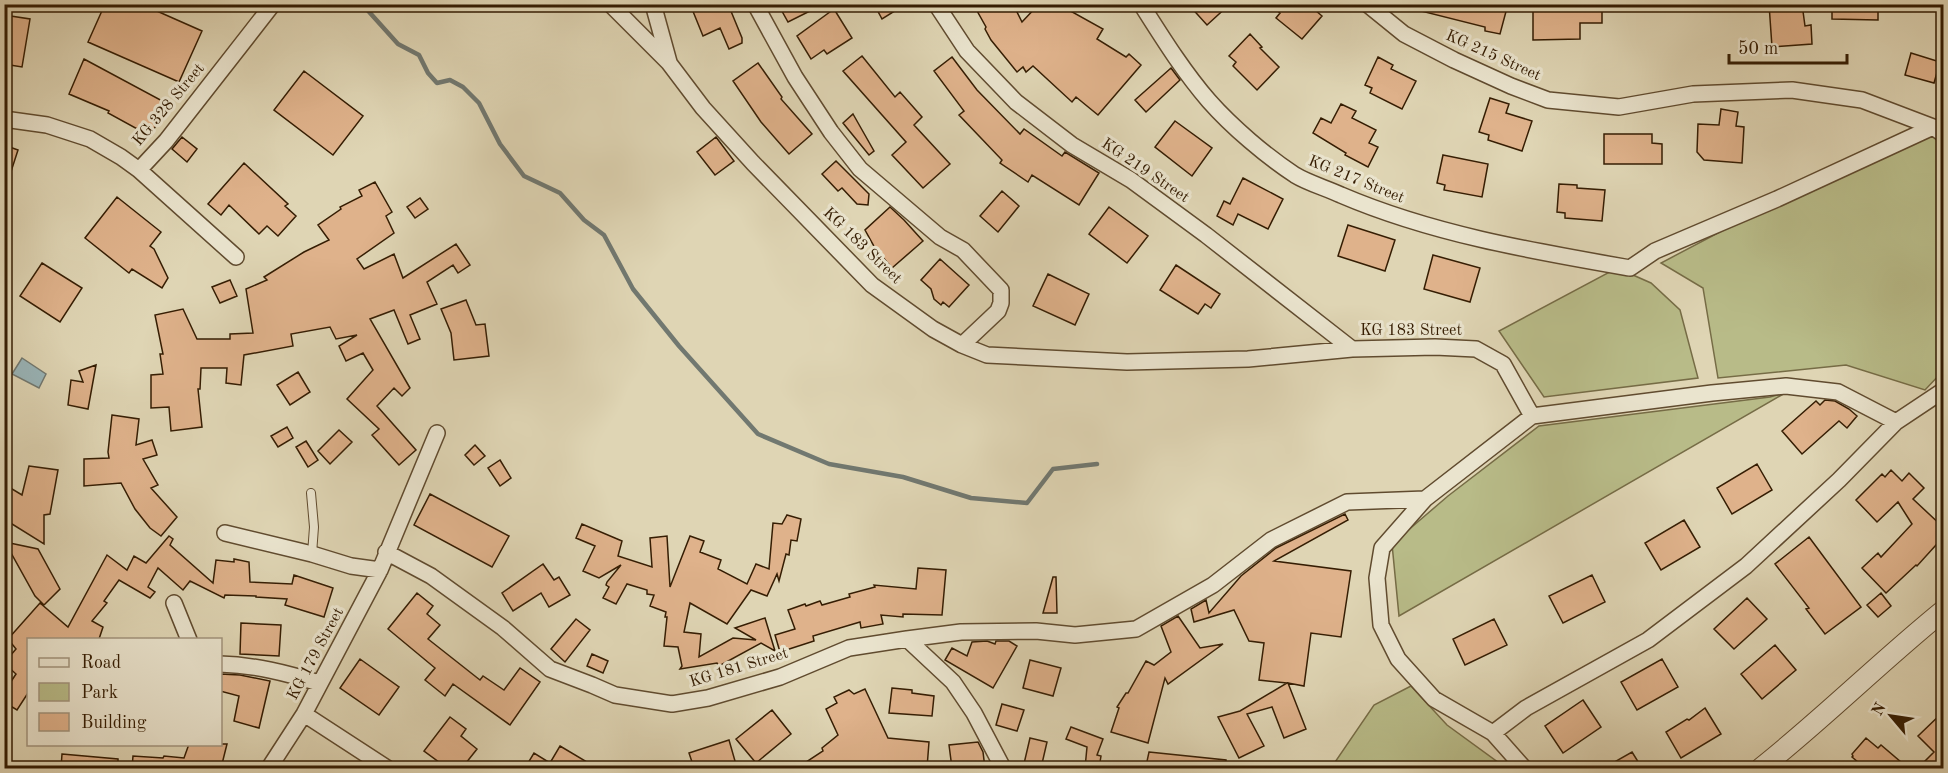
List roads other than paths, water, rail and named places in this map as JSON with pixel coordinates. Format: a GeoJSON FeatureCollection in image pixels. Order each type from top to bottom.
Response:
{"type":"FeatureCollection","features":[{"type":"Feature","properties":{"kind":"street","name":"KG 328 Street"},"geometry":{"type":"LineString","coordinates":[[4,119],[47,125],[90,139],[139,170],[166,141],[273,4]]}},
{"type":"Feature","properties":{"kind":"street","name":"KG 183 Street"},"geometry":{"type":"LineString","coordinates":[[610,4],[669,63],[703,108],[753,163],[872,285],[933,329],[962,345],[987,355],[1128,362],[1248,359],[1352,349],[1435,347],[1476,349],[1503,364],[1532,416]]}},
{"type":"Feature","properties":{"kind":"street"},"geometry":{"type":"LineString","coordinates":[[653,4],[669,63]]}},
{"type":"Feature","properties":{"kind":"street"},"geometry":{"type":"LineString","coordinates":[[755,4],[795,77],[831,132],[860,169],[940,237],[963,250],[1001,290],[1001,303],[998,311],[962,345]]}},
{"type":"Feature","properties":{"kind":"street","name":"KG 219 Street"},"geometry":{"type":"LineString","coordinates":[[936,4],[967,51],[1016,102],[1072,145],[1131,180],[1169,207],[1352,349]]}},
{"type":"Feature","properties":{"kind":"street","name":"KG 217 Street"},"geometry":{"type":"LineString","coordinates":[[1141,4],[1172,52],[1210,102],[1248,138],[1296,176],[1378,211],[1421,225],[1545,254],[1630,268]]}},
{"type":"Feature","properties":{"kind":"street","name":"KG 215 Street"},"geometry":{"type":"LineString","coordinates":[[1367,4],[1404,33],[1454,60],[1548,100],[1619,107],[1693,94],[1792,90],[1862,100],[1938,131]]}},
{"type":"Feature","properties":{"kind":"street","name":"KG 215 Street"},"geometry":{"type":"LineString","coordinates":[[1630,268],[1655,251],[1938,131]]}},
{"type":"Feature","properties":{"kind":"street"},"geometry":{"type":"LineString","coordinates":[[139,170],[236,257]]}},
{"type":"Feature","properties":{"kind":"street"},"geometry":{"type":"LineString","coordinates":[[1524,768],[1493,733],[1434,699],[1398,658],[1381,625],[1377,578],[1382,548],[1425,499],[1532,416],[1786,386],[1838,392],[1896,422]]}},
{"type":"Feature","properties":{"kind":"street"},"geometry":{"type":"LineString","coordinates":[[1493,733],[1526,708],[1648,640],[1746,566],[1839,480],[1896,422],[1944,390]]}},
{"type":"Feature","properties":{"kind":"street","name":"KG 179 Street"},"geometry":{"type":"LineString","coordinates":[[269,768],[304,714],[380,570],[437,433]]}},
{"type":"Feature","properties":{"kind":"street","name":"KG 181 Street"},"geometry":{"type":"LineString","coordinates":[[386,552],[431,576],[503,628],[549,669],[615,695],[672,704],[708,698],[780,677],[849,648],[961,632],[1036,631],[1075,635],[1136,629],[1213,585],[1271,540],[1347,502],[1425,499]]}},
{"type":"Feature","properties":{"kind":"street"},"geometry":{"type":"LineString","coordinates":[[225,533],[351,566],[380,570]]}},
{"type":"Feature","properties":{"kind":"street"},"geometry":{"type":"LineString","coordinates":[[174,603],[189,638]]}},
{"type":"Feature","properties":{"kind":"street"},"geometry":{"type":"LineString","coordinates":[[1761,768],[1911,636],[1944,610]]}},
{"type":"Feature","properties":{"kind":"street"},"geometry":{"type":"LineString","coordinates":[[907,639],[953,682],[974,713],[1003,768]]}},
{"type":"Feature","properties":{"kind":"street"},"geometry":{"type":"LineString","coordinates":[[222,664],[281,672],[319,683]]}},
{"type":"Feature","properties":{"kind":"street"},"geometry":{"type":"LineString","coordinates":[[304,714],[387,768]]}},
{"type":"Feature","properties":{"kind":"lane"},"geometry":{"type":"LineString","coordinates":[[311,493],[314,526],[312,554]]}},
{"type":"Feature","properties":{"kind":"water"},"geometry":{"type":"Polygon","coordinates":[[[22,358],[46,374],[39,388],[12,374],[22,358]]]}},
{"type":"Feature","properties":{"kind":"waterway"},"geometry":{"type":"LineString","coordinates":[[362,4],[398,44],[419,55],[428,73],[437,83],[450,80],[463,87],[479,103],[500,144],[524,176],[560,193],[584,220],[604,235],[633,289],[679,346],[758,434],[829,464],[903,477],[971,498],[1027,503],[1053,469],[1097,464]]}}]}
